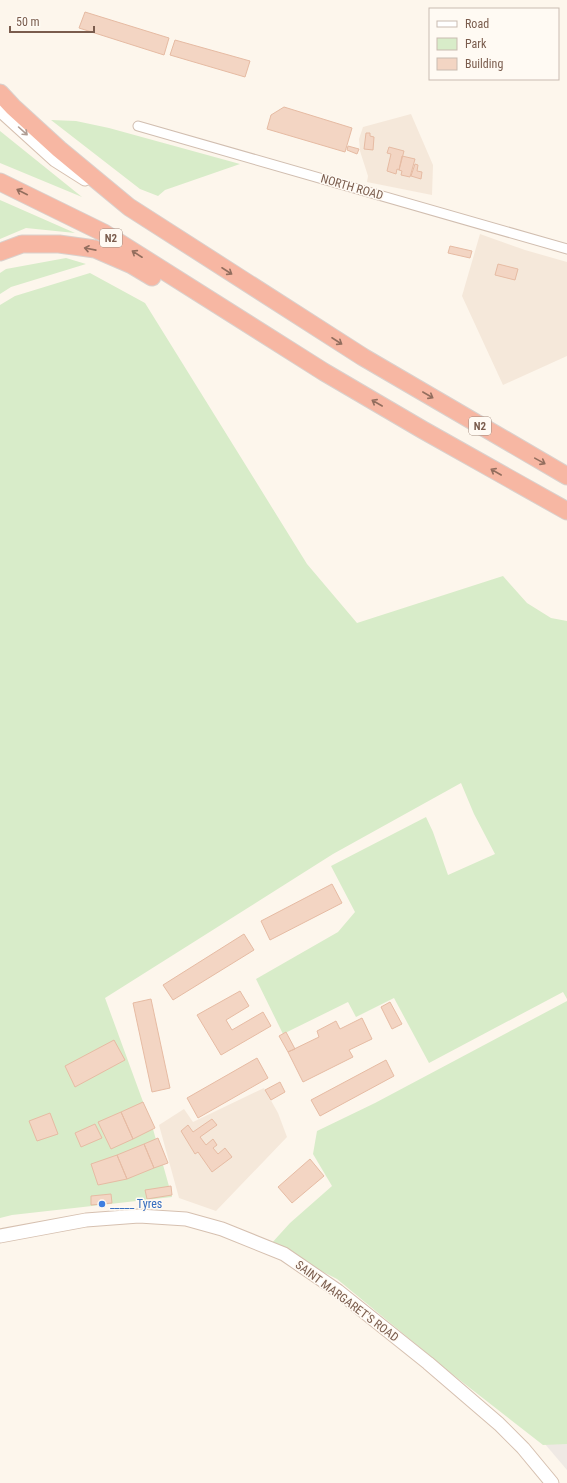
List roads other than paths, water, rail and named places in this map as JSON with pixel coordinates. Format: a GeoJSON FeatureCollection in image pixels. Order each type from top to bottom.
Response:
{"type":"FeatureCollection","features":[{"type":"Feature","properties":{"kind":"highway"},"geometry":{"type":"LineString","coordinates":[[0,93],[59,150],[129,207]]}},
{"type":"Feature","properties":{"kind":"highway","name":"N2"},"geometry":{"type":"LineString","coordinates":[[0,182],[104,233],[324,372],[436,438],[567,511]]}},
{"type":"Feature","properties":{"kind":"highway","name":"N2"},"geometry":{"type":"LineString","coordinates":[[129,207],[362,357],[567,476]]}},
{"type":"Feature","properties":{"kind":"highway"},"geometry":{"type":"LineString","coordinates":[[0,252],[22,244],[59,244],[95,249],[132,265],[245,332],[324,372]]}},
{"type":"Feature","properties":{"kind":"main road"},"geometry":{"type":"LineString","coordinates":[[0,110],[55,160],[129,207]]}},
{"type":"Feature","properties":{"kind":"main road","name":"SAINT MARGARET'S ROAD"},"geometry":{"type":"LineString","coordinates":[[0,1236],[86,1220],[139,1216],[186,1219],[222,1229],[284,1254],[338,1291],[428,1363],[499,1424],[523,1448],[552,1483]]}},
{"type":"Feature","properties":{"kind":"street","name":"NORTH ROAD"},"geometry":{"type":"LineString","coordinates":[[138,126],[567,249]]}},
{"type":"Feature","properties":{"kind":"place","name":"_____ Tyres"},"geometry":{"type":"Point","coordinates":[102,1204]}}]}
